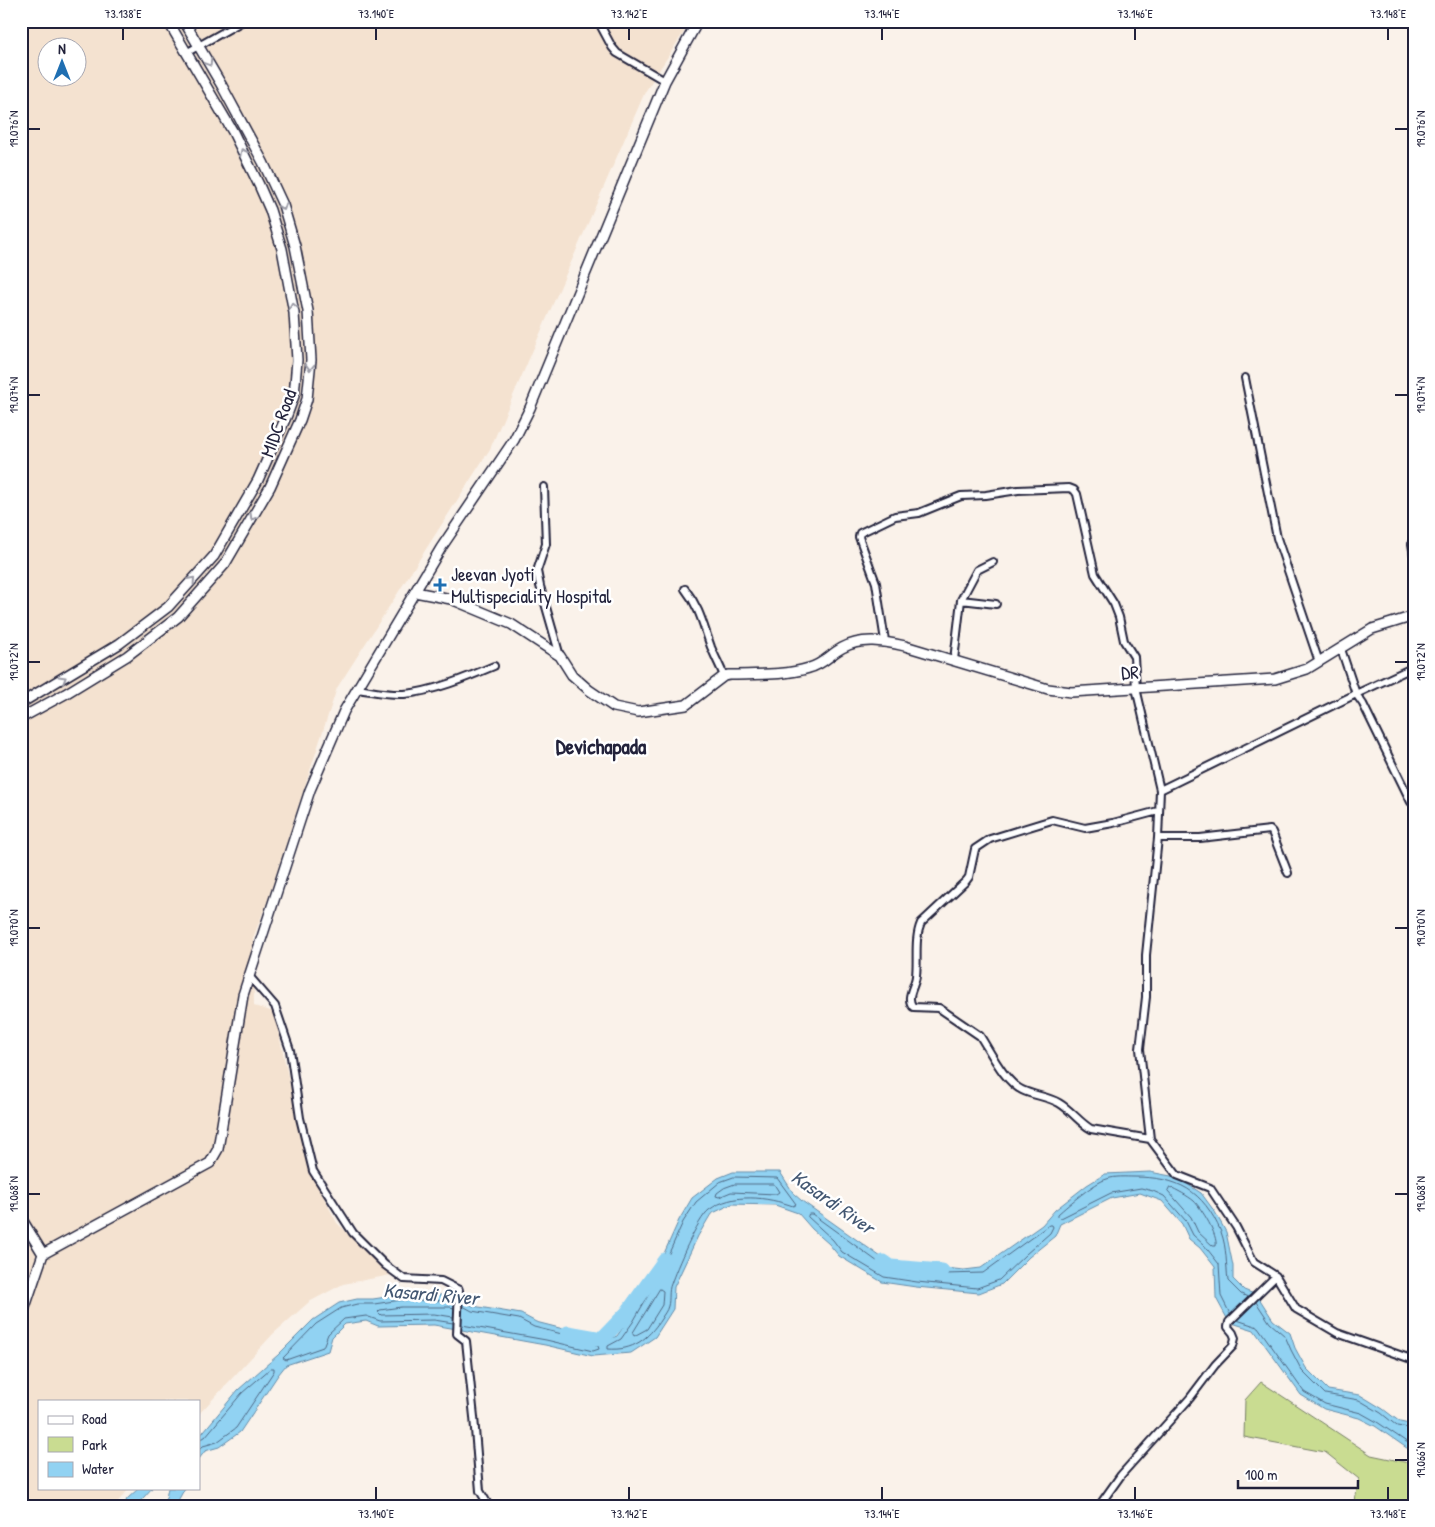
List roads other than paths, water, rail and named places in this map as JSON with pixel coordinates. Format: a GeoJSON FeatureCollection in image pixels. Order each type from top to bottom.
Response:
{"type":"FeatureCollection","features":[{"type":"Feature","properties":{"kind":"main road","name":"MIDC Road"},"geometry":{"type":"LineString","coordinates":[[21,703],[119,644],[168,606],[214,556],[258,480],[294,396],[297,360],[294,313],[280,241],[270,210],[232,132],[168,21]]}},
{"type":"Feature","properties":{"kind":"main road","name":"MIDC Road"},"geometry":{"type":"LineString","coordinates":[[21,718],[127,656],[178,617],[225,564],[270,487],[300,420],[307,399],[311,360],[308,311],[295,246],[283,205],[272,179],[222,86],[184,21]]}},
{"type":"Feature","properties":{"kind":"main road"},"geometry":{"type":"LineString","coordinates":[[21,1319],[43,1254],[210,1163],[218,1149],[243,995],[310,790],[344,711],[441,548],[514,440],[530,408],[665,81],[698,21]]}},
{"type":"Feature","properties":{"kind":"main road"},"geometry":{"type":"LineString","coordinates":[[415,592],[451,598],[511,624],[560,656],[572,676],[614,707],[638,712],[686,704],[724,676]]}},
{"type":"Feature","properties":{"kind":"main road","name":"DR"},"geometry":{"type":"LineString","coordinates":[[724,676],[782,673],[807,668],[822,663],[841,648],[862,640],[885,641],[1048,689],[1071,692],[1274,679],[1319,662],[1372,629],[1414,616]]}},
{"type":"Feature","properties":{"kind":"main road"},"geometry":{"type":"LineString","coordinates":[[21,1218],[43,1254]]}},
{"type":"Feature","properties":{"kind":"street"},"geometry":{"type":"LineString","coordinates":[[186,53],[243,21]]}},
{"type":"Feature","properties":{"kind":"street"},"geometry":{"type":"LineString","coordinates":[[598,21],[612,47],[617,52],[665,81]]}},
{"type":"Feature","properties":{"kind":"street"},"geometry":{"type":"LineString","coordinates":[[1245,378],[1277,538],[1319,662]]}},
{"type":"Feature","properties":{"kind":"street"},"geometry":{"type":"LineString","coordinates":[[544,487],[546,544],[537,571],[560,656]]}},
{"type":"Feature","properties":{"kind":"street"},"geometry":{"type":"LineString","coordinates":[[885,641],[878,593],[859,537],[860,533],[895,516],[919,513],[961,496],[1018,490],[1069,488],[1074,490],[1095,574],[1114,604],[1124,641],[1133,654],[1136,688],[1160,790],[1158,838],[1148,924],[1146,997],[1140,1050],[1150,1138],[1177,1175],[1210,1188],[1236,1227],[1254,1262],[1276,1276],[1296,1309],[1337,1333],[1414,1360]]}},
{"type":"Feature","properties":{"kind":"street"},"geometry":{"type":"LineString","coordinates":[[1412,544],[1414,556]]}},
{"type":"Feature","properties":{"kind":"street"},"geometry":{"type":"LineString","coordinates":[[954,660],[961,600],[977,570],[993,562]]}},
{"type":"Feature","properties":{"kind":"street"},"geometry":{"type":"LineString","coordinates":[[685,589],[694,601],[704,623],[711,647],[724,676]]}},
{"type":"Feature","properties":{"kind":"street"},"geometry":{"type":"LineString","coordinates":[[961,600],[996,604]]}},
{"type":"Feature","properties":{"kind":"street"},"geometry":{"type":"LineString","coordinates":[[1341,649],[1356,694],[1363,704],[1411,802],[1414,801]]}},
{"type":"Feature","properties":{"kind":"street"},"geometry":{"type":"LineString","coordinates":[[357,689],[389,694],[419,692],[473,675],[494,666]]}},
{"type":"Feature","properties":{"kind":"street"},"geometry":{"type":"LineString","coordinates":[[1160,790],[1414,667]]}},
{"type":"Feature","properties":{"kind":"street"},"geometry":{"type":"LineString","coordinates":[[1150,1138],[1091,1129],[1055,1100],[1017,1087],[1010,1081],[980,1036],[974,1031],[939,1008],[914,1007],[910,998],[916,976],[918,932],[921,923],[969,876],[974,853],[979,845],[990,839],[1045,821],[1058,820],[1077,828],[1085,828],[1114,823],[1158,811]]}},
{"type":"Feature","properties":{"kind":"street"},"geometry":{"type":"LineString","coordinates":[[1158,838],[1200,838],[1270,830],[1288,873]]}},
{"type":"Feature","properties":{"kind":"street"},"geometry":{"type":"LineString","coordinates":[[249,976],[276,1006],[290,1050],[300,1118],[313,1171],[353,1233],[385,1265],[404,1279],[441,1281],[459,1290],[457,1334],[466,1341],[480,1491],[489,1506]]}},
{"type":"Feature","properties":{"kind":"street"},"geometry":{"type":"LineString","coordinates":[[1099,1506],[1121,1475],[1190,1398],[1215,1365],[1233,1346],[1235,1338],[1228,1327],[1229,1322],[1276,1276]]}},
{"type":"Feature","properties":{"kind":"water"},"geometry":{"type":"Polygon","coordinates":[[[733,1172],[780,1172],[794,1194],[802,1201],[881,1257],[907,1270],[945,1268],[964,1270],[981,1268],[1042,1225],[1055,1210],[1087,1185],[1105,1174],[1150,1172],[1176,1177],[1201,1193],[1215,1212],[1226,1232],[1233,1266],[1233,1279],[1244,1290],[1257,1295],[1273,1320],[1290,1333],[1295,1348],[1306,1368],[1328,1390],[1360,1395],[1400,1422],[1414,1425],[1414,1453],[1375,1426],[1359,1418],[1324,1409],[1301,1395],[1254,1330],[1229,1322],[1216,1298],[1215,1267],[1200,1248],[1189,1239],[1182,1224],[1162,1201],[1140,1193],[1112,1198],[1060,1224],[1055,1236],[1029,1257],[1002,1284],[979,1293],[882,1282],[839,1256],[798,1213],[775,1205],[732,1204],[711,1214],[698,1236],[674,1287],[673,1309],[655,1337],[631,1353],[593,1356],[545,1345],[434,1325],[378,1326],[366,1321],[345,1324],[332,1337],[328,1351],[286,1365],[240,1432],[219,1447],[205,1451],[200,1458],[200,1436],[238,1390],[278,1355],[313,1320],[339,1303],[357,1299],[400,1295],[453,1295],[473,1306],[521,1314],[536,1322],[583,1334],[602,1342],[617,1336],[653,1278],[679,1220],[692,1198],[718,1178],[733,1172]]]}},
{"type":"Feature","properties":{"kind":"water"},"geometry":{"type":"Polygon","coordinates":[[[137,1490],[150,1490],[136,1506],[124,1506],[127,1499],[137,1490]]]}},
{"type":"Feature","properties":{"kind":"water"},"geometry":{"type":"Polygon","coordinates":[[[168,1490],[184,1490],[175,1506],[162,1506],[168,1490]]]}},
{"type":"Feature","properties":{"kind":"waterway","name":"Kasardi River"},"geometry":{"type":"LineString","coordinates":[[568,1333],[602,1339],[627,1313],[665,1260]]}},
{"type":"Feature","properties":{"kind":"waterway","name":"Kasardi River"},"geometry":{"type":"LineString","coordinates":[[884,1262],[891,1267],[942,1271]]}},
{"type":"Feature","properties":{"kind":"place","name":"Jeevan Jyoti Multispeciality Hospital"},"geometry":{"type":"Point","coordinates":[440,585]}},
{"type":"Feature","properties":{"kind":"district","name":"Devichapada"},"geometry":{"type":"Point","coordinates":[601,747]}}]}
